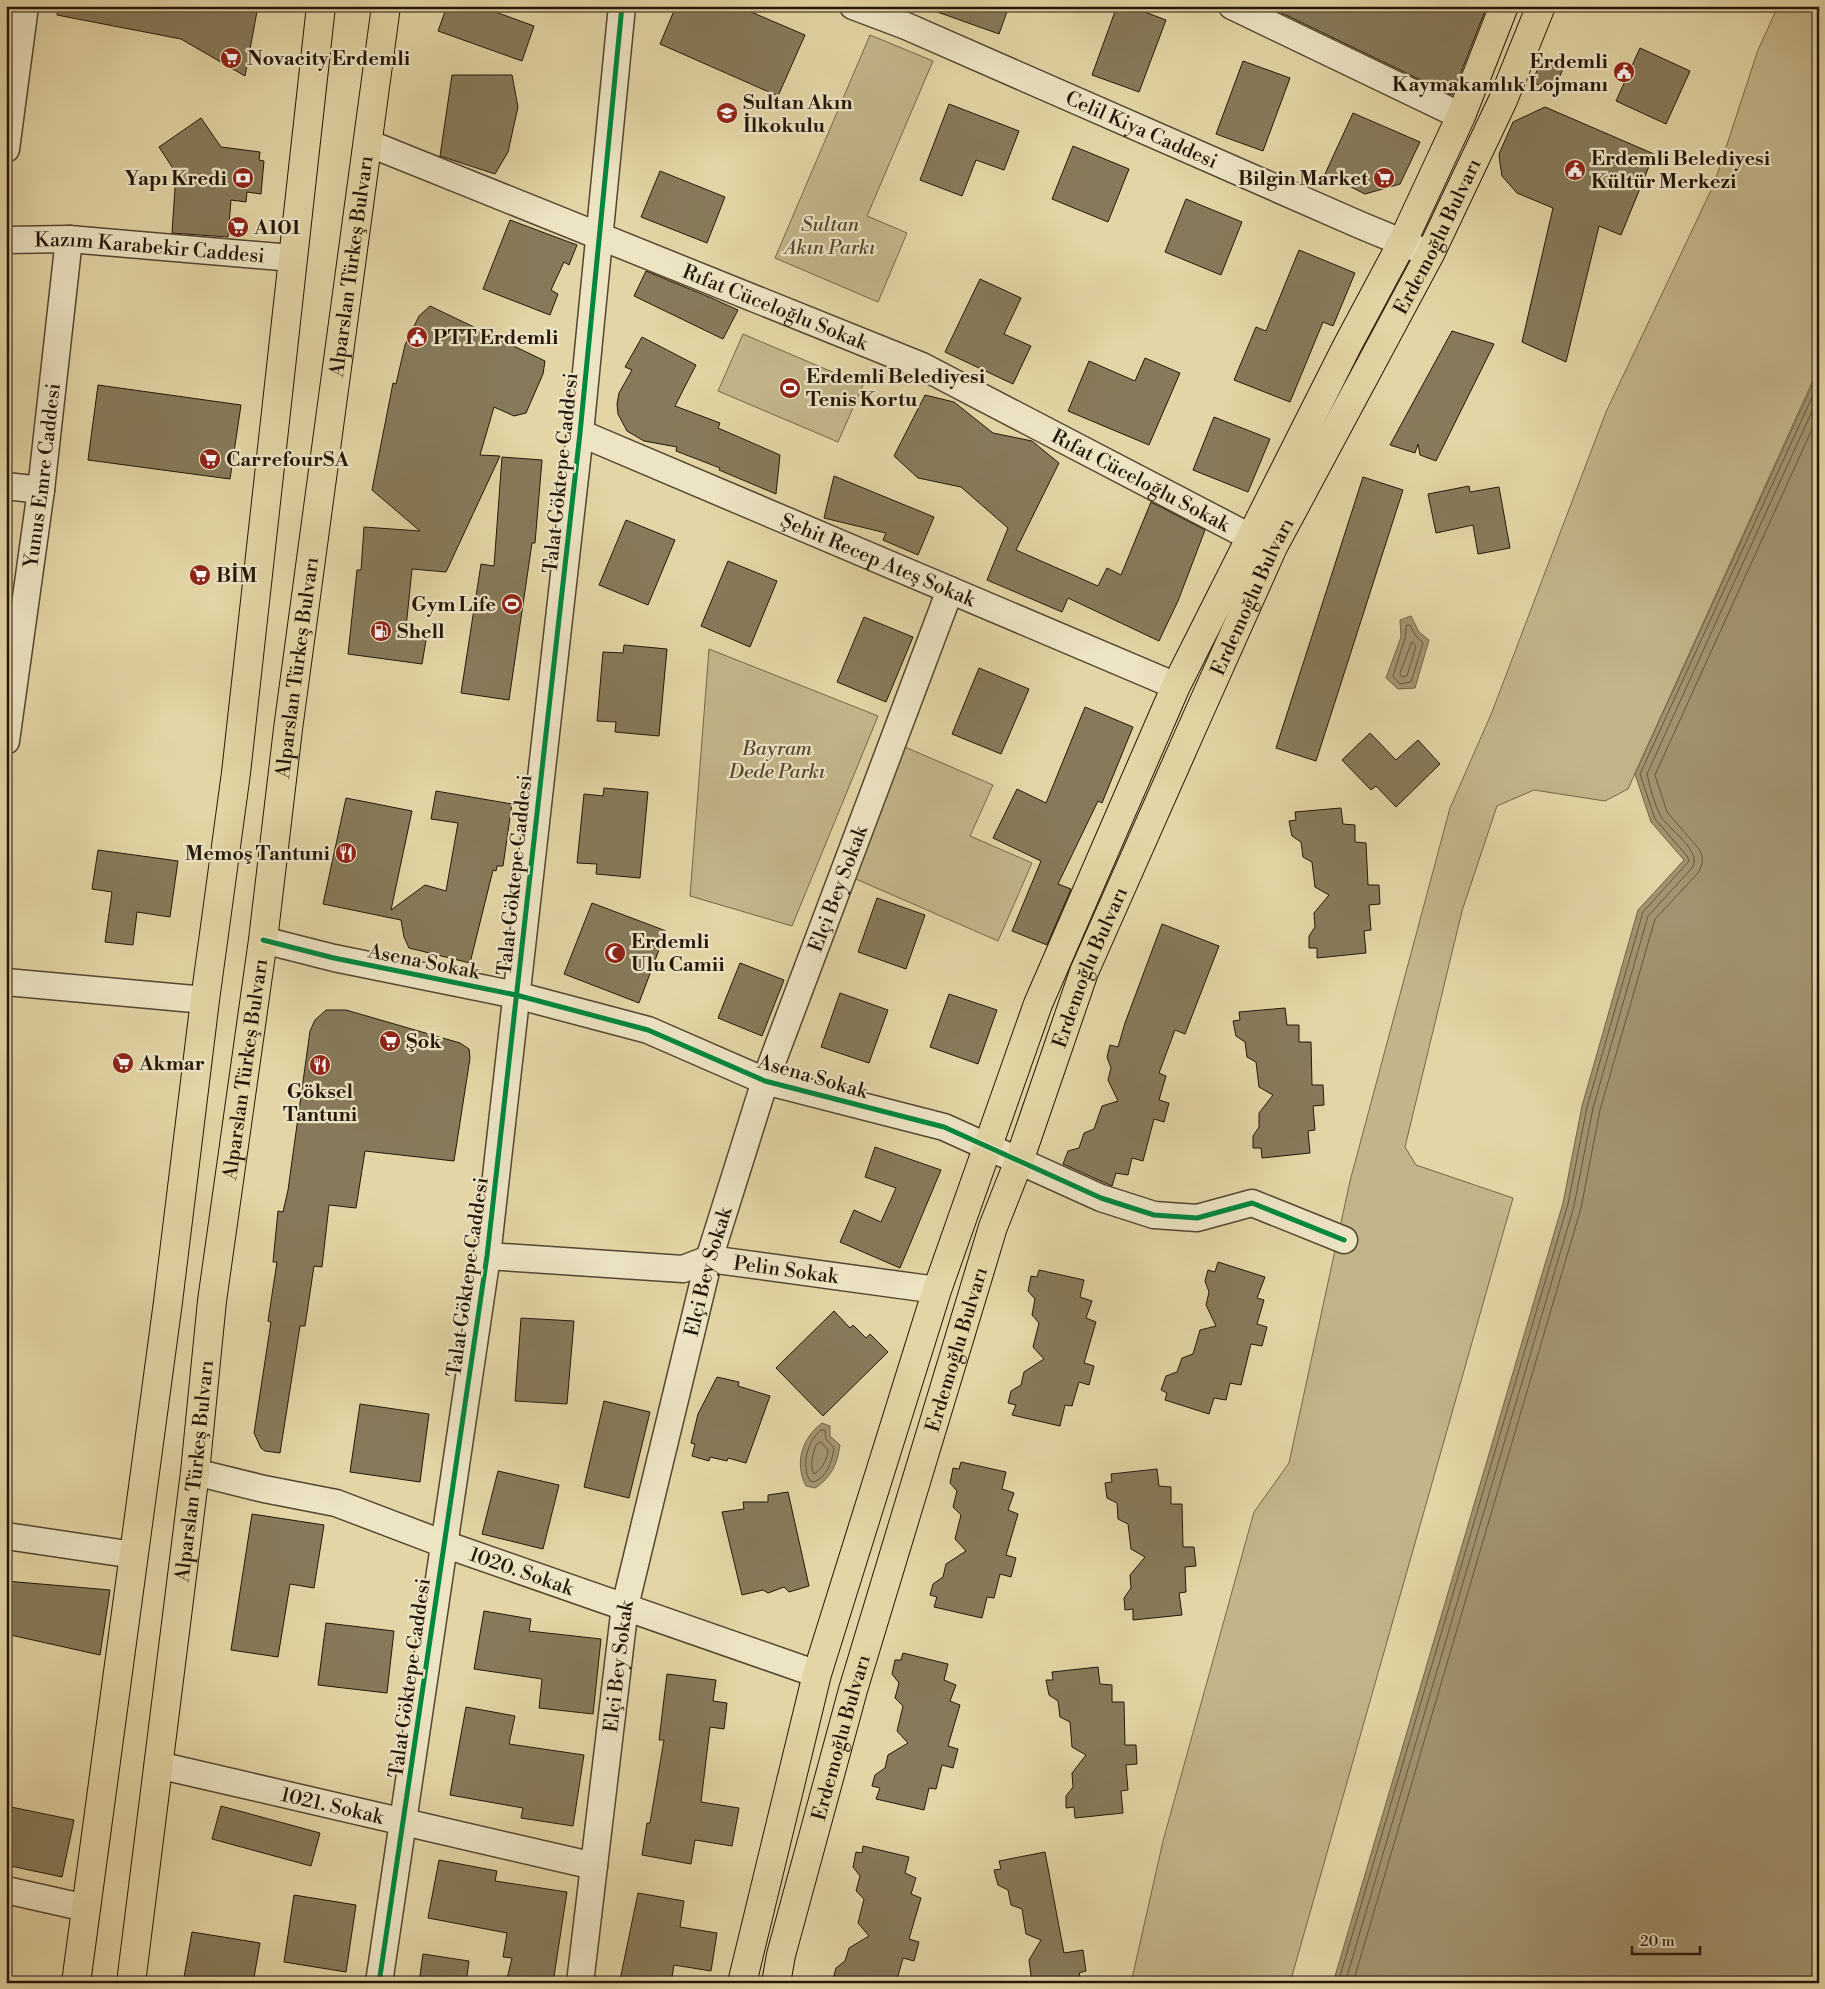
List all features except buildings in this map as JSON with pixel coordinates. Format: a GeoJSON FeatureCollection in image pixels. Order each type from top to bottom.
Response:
{"type":"FeatureCollection","features":[{"type":"Feature","properties":{"kind":"main road"},"geometry":{"type":"LineString","coordinates":[[76,1983],[168,1302],[205,1000],[236,773],[321,6]]}},
{"type":"Feature","properties":{"kind":"main road","name":"Alparslan Türkeş Bulvarı"},"geometry":{"type":"LineString","coordinates":[[131,1983],[195,1472],[212,1301],[263,940],[288,729],[386,6]]}},
{"type":"Feature","properties":{"kind":"main road","name":"Erdemoğlu Bulvarı"},"geometry":{"type":"LineString","coordinates":[[742,1983],[817,1674],[937,1290],[1038,1004],[1176,686],[1347,346],[1402,243],[1461,116],[1504,6]]}},
{"type":"Feature","properties":{"kind":"main road","name":"Erdemoğlu Bulvarı"},"geometry":{"type":"LineString","coordinates":[[776,1983],[781,1954],[853,1690],[993,1227],[1019,1161],[1084,972],[1273,547],[1430,254],[1503,100],[1541,6]]}},
{"type":"Feature","properties":{"kind":"street"},"geometry":{"type":"LineString","coordinates":[[6,149],[25,6]]}},
{"type":"Feature","properties":{"kind":"street","name":"Talat Göktepe Caddesi"},"geometry":{"type":"LineString","coordinates":[[379,1983],[487,1256],[580,433],[622,6]]}},
{"type":"Feature","properties":{"kind":"street","name":"Celil Kiya Caddesi"},"geometry":{"type":"LineString","coordinates":[[853,6],[910,16],[1402,243],[1430,254]]}},
{"type":"Feature","properties":{"kind":"street"},"geometry":{"type":"LineString","coordinates":[[1232,6],[1461,116]]}},
{"type":"Feature","properties":{"kind":"street","name":"Rıfat Cüceloğlu Sokak"},"geometry":{"type":"LineString","coordinates":[[368,144],[922,366],[1250,537]]}},
{"type":"Feature","properties":{"kind":"street","name":"Kazım Karabekir Caddesi"},"geometry":{"type":"LineString","coordinates":[[6,240],[69,239],[292,258]]}},
{"type":"Feature","properties":{"kind":"street","name":"Yunus Emre Caddesi"},"geometry":{"type":"LineString","coordinates":[[6,742],[41,490],[69,239]]}},
{"type":"Feature","properties":{"kind":"street","name":"Şehit Recep Ateş Sokak"},"geometry":{"type":"LineString","coordinates":[[580,433],[1176,686]]}},
{"type":"Feature","properties":{"kind":"street"},"geometry":{"type":"LineString","coordinates":[[6,486],[41,490]]}},
{"type":"Feature","properties":{"kind":"street","name":"Elçi Bey Sokak"},"geometry":{"type":"LineString","coordinates":[[580,1983],[625,1606],[709,1259],[765,1081],[950,590]]}},
{"type":"Feature","properties":{"kind":"street","name":"Asena Sokak"},"geometry":{"type":"LineString","coordinates":[[263,940],[334,958],[516,995],[648,1030],[765,1081],[944,1127],[1101,1198],[1154,1216],[1197,1218],[1252,1203],[1344,1240]]}},
{"type":"Feature","properties":{"kind":"street"},"geometry":{"type":"LineString","coordinates":[[6,982],[205,1000]]}},
{"type":"Feature","properties":{"kind":"street","name":"Pelin Sokak"},"geometry":{"type":"LineString","coordinates":[[487,1256],[683,1269],[709,1259],[937,1290]]}},
{"type":"Feature","properties":{"kind":"street","name":"1020. Sokak"},"geometry":{"type":"LineString","coordinates":[[195,1472],[264,1489],[336,1503],[444,1544],[817,1674]]}},
{"type":"Feature","properties":{"kind":"street"},"geometry":{"type":"LineString","coordinates":[[6,1536],[134,1555]]}},
{"type":"Feature","properties":{"kind":"street","name":"1021. Sokak"},"geometry":{"type":"LineString","coordinates":[[158,1765],[594,1866]]}},
{"type":"Feature","properties":{"kind":"street"},"geometry":{"type":"LineString","coordinates":[[6,1890],[86,1908]]}},
{"type":"Feature","properties":{"kind":"green space"},"geometry":{"type":"Polygon","coordinates":[[[1778,6],[1819,6],[1819,367],[1628,789],[1605,801],[1534,790],[1497,806],[1462,911],[1405,1147],[1416,1165],[1513,1198],[1290,1983],[1131,1983],[1163,1841],[1254,1512],[1289,1463],[1350,1181],[1450,808],[1492,712],[1606,412],[1714,184],[1758,50],[1778,6]]]}},
{"type":"Feature","properties":{"kind":"green space","name":"Sultan Akın Parkı"},"geometry":{"type":"Polygon","coordinates":[[[870,35],[933,61],[867,216],[907,233],[878,302],[775,258],[870,35]]]}},
{"type":"Feature","properties":{"kind":"green space","name":"Erdemli Belediyesi Tenis Kortu"},"geometry":{"type":"Polygon","coordinates":[[[743,334],[863,385],[838,442],[718,391],[743,334]]]}},
{"type":"Feature","properties":{"kind":"green space","name":"Bayram Dede Parkı"},"geometry":{"type":"Polygon","coordinates":[[[709,649],[878,716],[792,926],[690,896],[709,649]]]}},
{"type":"Feature","properties":{"kind":"green space","name":"Bayram Dede Parkı"},"geometry":{"type":"Polygon","coordinates":[[[905,747],[993,785],[970,836],[1032,863],[998,941],[849,876],[905,747]]]}},
{"type":"Feature","properties":{"kind":"water"},"geometry":{"type":"Polygon","coordinates":[[[1819,370],[1819,1983],[1333,1983],[1563,1203],[1582,1106],[1638,910],[1684,860],[1651,822],[1635,774],[1819,370]]]}},
{"type":"Feature","properties":{"kind":"water"},"geometry":{"type":"Polygon","coordinates":[[[1411,616],[1419,632],[1429,640],[1415,688],[1398,689],[1386,678],[1401,637],[1400,620],[1411,616]]]}},
{"type":"Feature","properties":{"kind":"water"},"geometry":{"type":"Polygon","coordinates":[[[822,1423],[830,1426],[830,1436],[840,1445],[833,1470],[815,1488],[806,1486],[802,1477],[801,1460],[805,1443],[822,1423]]]}},
{"type":"Feature","properties":{"kind":"cycle path"},"geometry":{"type":"LineString","coordinates":[[379,1983],[487,1256],[580,433],[622,6]]}},
{"type":"Feature","properties":{"kind":"cycle path"},"geometry":{"type":"LineString","coordinates":[[263,940],[334,958],[516,995],[648,1030],[765,1081],[944,1127],[1101,1198],[1154,1215],[1197,1218],[1252,1203],[1344,1240]]}},
{"type":"Feature","properties":{"kind":"place","name":"Novacity Erdemli"},"geometry":{"type":"Point","coordinates":[231,58]}},
{"type":"Feature","properties":{"kind":"place","name":"Erdemli Kaymakamlık Lojmanı"},"geometry":{"type":"Point","coordinates":[1624,72]}},
{"type":"Feature","properties":{"kind":"place","name":"Sultan Akın İlkokulu"},"geometry":{"type":"Point","coordinates":[727,113]}},
{"type":"Feature","properties":{"kind":"place","name":"Erdemli Belediyesi Kültür Merkezi"},"geometry":{"type":"Point","coordinates":[1575,170]}},
{"type":"Feature","properties":{"kind":"place","name":"Yapı Kredi"},"geometry":{"type":"Point","coordinates":[243,178]}},
{"type":"Feature","properties":{"kind":"place","name":"Bilgin Market"},"geometry":{"type":"Point","coordinates":[1384,178]}},
{"type":"Feature","properties":{"kind":"place","name":"A101"},"geometry":{"type":"Point","coordinates":[238,227]}},
{"type":"Feature","properties":{"kind":"place","name":"PTT Erdemli"},"geometry":{"type":"Point","coordinates":[417,337]}},
{"type":"Feature","properties":{"kind":"place","name":"Erdemli Belediyesi Tenis Kortu"},"geometry":{"type":"Point","coordinates":[790,388]}},
{"type":"Feature","properties":{"kind":"place","name":"CarrefourSA"},"geometry":{"type":"Point","coordinates":[210,459]}},
{"type":"Feature","properties":{"kind":"place","name":"BİM"},"geometry":{"type":"Point","coordinates":[200,575]}},
{"type":"Feature","properties":{"kind":"place","name":"Gym Life"},"geometry":{"type":"Point","coordinates":[512,604]}},
{"type":"Feature","properties":{"kind":"place","name":"Shell"},"geometry":{"type":"Point","coordinates":[381,631]}},
{"type":"Feature","properties":{"kind":"place","name":"Memoş Tantuni"},"geometry":{"type":"Point","coordinates":[346,853]}},
{"type":"Feature","properties":{"kind":"place","name":"Erdemli Ulu Camii"},"geometry":{"type":"Point","coordinates":[615,953]}},
{"type":"Feature","properties":{"kind":"place","name":"Şok"},"geometry":{"type":"Point","coordinates":[390,1041]}},
{"type":"Feature","properties":{"kind":"place","name":"Akmar"},"geometry":{"type":"Point","coordinates":[123,1063]}},
{"type":"Feature","properties":{"kind":"place","name":"Göksel Tantuni"},"geometry":{"type":"Point","coordinates":[320,1065]}}]}
